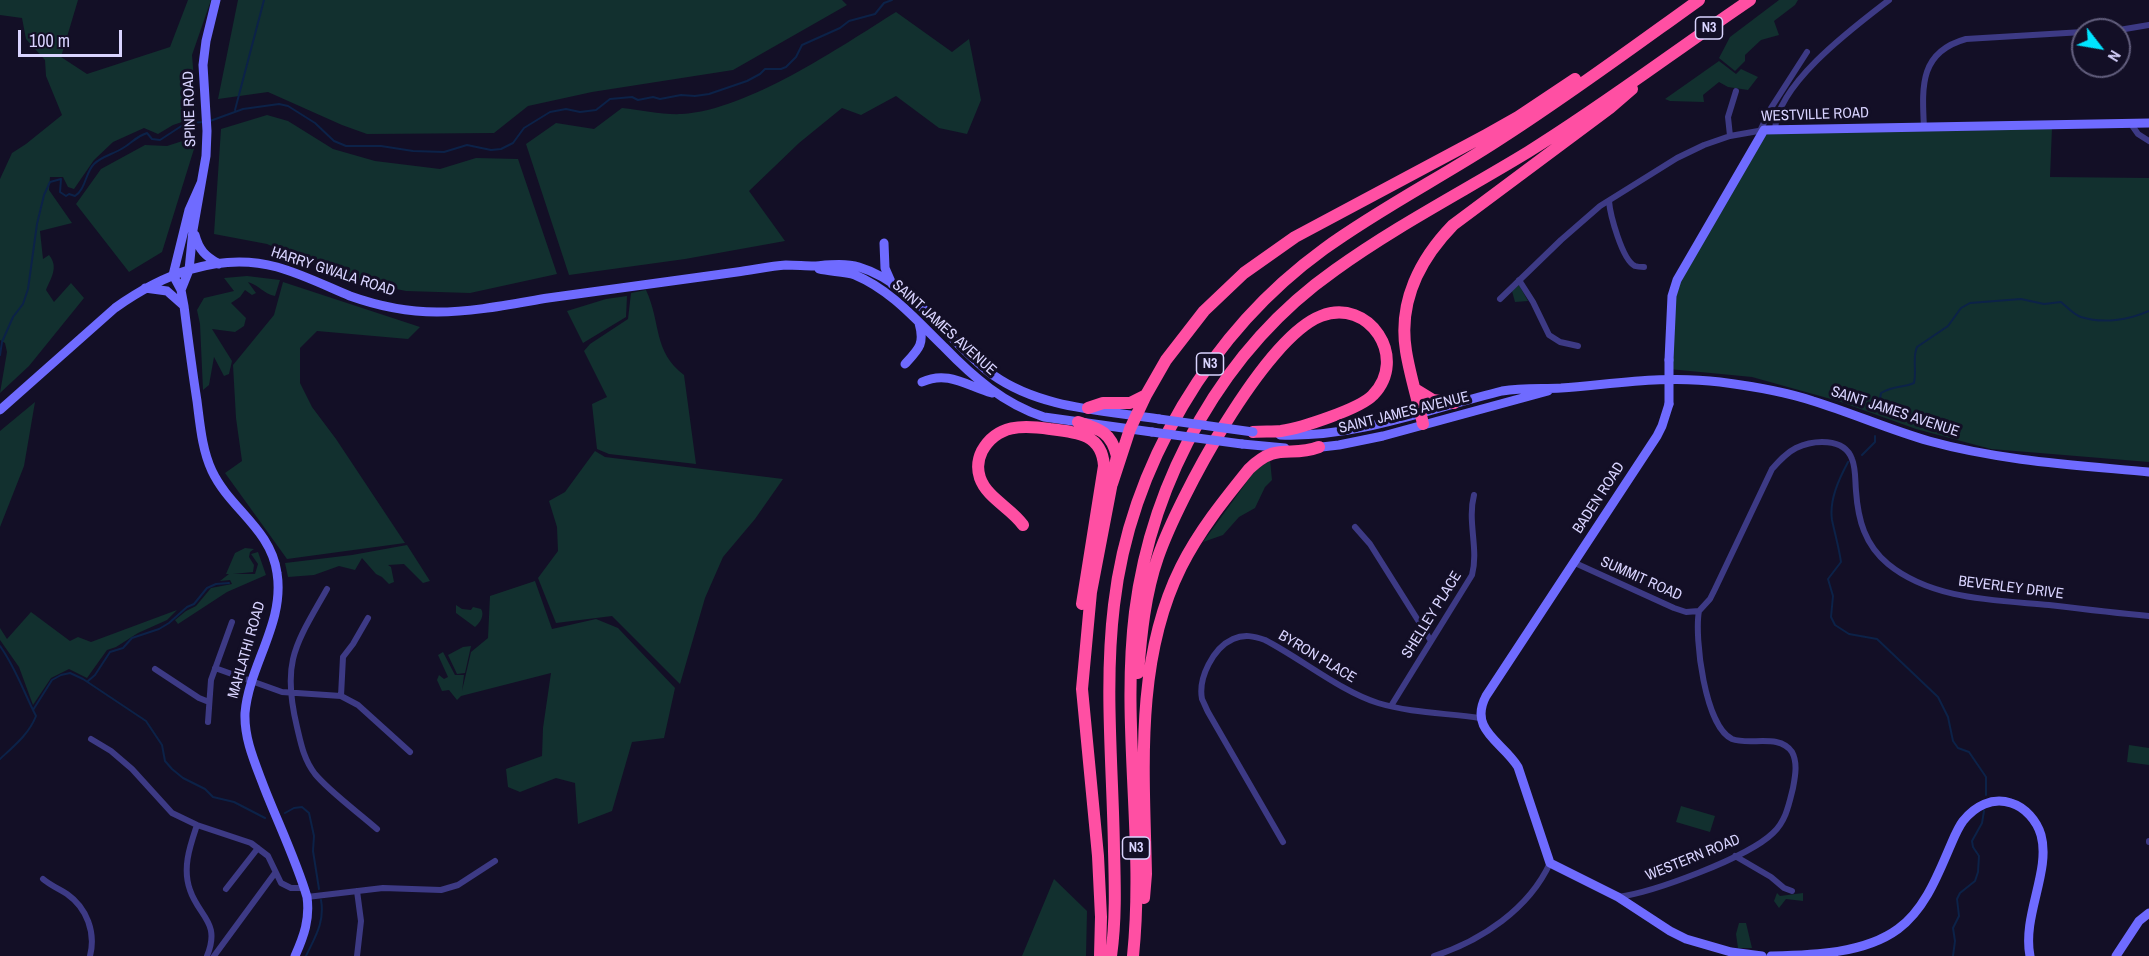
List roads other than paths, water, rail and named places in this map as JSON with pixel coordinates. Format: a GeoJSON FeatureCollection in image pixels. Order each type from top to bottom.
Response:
{"type":"FeatureCollection","features":[{"type":"Feature","properties":{"kind":"highway","name":"N3"},"geometry":{"type":"LineString","coordinates":[[1111,956],[1115,910],[1109,691],[1114,603],[1126,542],[1140,497],[1159,451],[1186,400],[1241,325],[1309,260],[1374,215],[1512,132],[1699,0]]}},
{"type":"Feature","properties":{"kind":"highway","name":"N3"},"geometry":{"type":"LineString","coordinates":[[1133,956],[1137,875],[1130,718],[1131,648],[1138,592],[1161,501],[1198,423],[1230,374],[1275,320],[1295,301],[1334,271],[1532,149],[1750,0]]}},
{"type":"Feature","properties":{"kind":"highway"},"geometry":{"type":"LineString","coordinates":[[1112,484],[1130,429],[1146,394],[1166,360],[1204,311],[1225,289],[1265,256],[1295,237],[1486,135],[1577,78],[1627,52]]}},
{"type":"Feature","properties":{"kind":"highway"},"geometry":{"type":"LineString","coordinates":[[1422,419],[1406,351],[1404,329],[1409,295],[1419,269],[1439,239],[1453,225],[1610,108],[1668,57]]}},
{"type":"Feature","properties":{"kind":"highway"},"geometry":{"type":"LineString","coordinates":[[1133,765],[1140,646],[1149,588],[1165,539],[1197,474],[1234,408],[1254,380],[1279,349],[1303,326],[1321,316],[1337,312],[1352,314],[1375,330],[1385,347],[1388,363],[1381,387],[1370,399],[1296,427],[1280,431],[1253,432]]}},
{"type":"Feature","properties":{"kind":"highway"},"geometry":{"type":"LineString","coordinates":[[1415,389],[1433,400],[1454,403]]}},
{"type":"Feature","properties":{"kind":"highway"},"geometry":{"type":"LineString","coordinates":[[1088,408],[1103,403],[1130,403],[1146,394]]}},
{"type":"Feature","properties":{"kind":"highway"},"geometry":{"type":"LineString","coordinates":[[1078,422],[1103,431],[1112,442],[1117,456],[1091,592],[1082,689]]}},
{"type":"Feature","properties":{"kind":"highway"},"geometry":{"type":"LineString","coordinates":[[1023,525],[990,493],[981,480],[980,457],[985,447],[1001,431],[1013,427],[1026,426],[1080,433],[1089,438],[1100,450],[1104,466],[1084,581],[1077,667],[1082,689],[1098,856],[1100,956]]}},
{"type":"Feature","properties":{"kind":"highway"},"geometry":{"type":"LineString","coordinates":[[1136,931],[1144,898],[1146,874],[1148,689],[1156,638],[1167,602],[1180,568],[1199,536],[1249,469],[1257,461],[1274,452],[1307,451],[1319,447]]}},
{"type":"Feature","properties":{"kind":"main road","name":"SPINE ROAD"},"geometry":{"type":"LineString","coordinates":[[189,270],[193,230],[206,156],[203,65],[216,0]]}},
{"type":"Feature","properties":{"kind":"main road","name":"WESTVILLE ROAD"},"geometry":{"type":"LineString","coordinates":[[1762,130],[2149,123]]}},
{"type":"Feature","properties":{"kind":"main road","name":"BADEN ROAD"},"geometry":{"type":"LineString","coordinates":[[1480,718],[1486,696],[1575,563],[1662,426],[1669,404],[1671,308],[1675,286],[1762,130]]}},
{"type":"Feature","properties":{"kind":"main road","name":"SPINE ROAD"},"geometry":{"type":"LineString","coordinates":[[173,275],[189,210],[201,183]]}},
{"type":"Feature","properties":{"kind":"main road"},"geometry":{"type":"LineString","coordinates":[[193,230],[201,250],[219,264]]}},
{"type":"Feature","properties":{"kind":"main road"},"geometry":{"type":"LineString","coordinates":[[884,243],[885,268],[893,285]]}},
{"type":"Feature","properties":{"kind":"main road","name":"HARRY GWALA ROAD"},"geometry":{"type":"LineString","coordinates":[[0,410],[115,308],[144,288],[173,275],[219,264],[241,262],[275,266],[374,304],[399,309],[439,312],[771,267],[811,266]]}},
{"type":"Feature","properties":{"kind":"main road","name":"SAINT JAMES AVENUE"},"geometry":{"type":"LineString","coordinates":[[811,266],[857,267],[893,285],[985,368],[1003,381],[1042,399],[1136,416],[1253,432],[1286,435],[1327,434],[1422,419],[1561,388]]}},
{"type":"Feature","properties":{"kind":"main road","name":"SAINT JAMES AVENUE"},"geometry":{"type":"LineString","coordinates":[[811,266],[822,270],[853,274],[864,280],[897,302],[997,394],[1029,412],[1044,417],[1242,444],[1279,448],[1319,447],[1359,441],[1422,419],[1454,403],[1502,391],[1655,379],[1718,382],[1811,400],[1927,440],[1969,451],[2019,460],[2149,472]]}},
{"type":"Feature","properties":{"kind":"main road"},"geometry":{"type":"LineString","coordinates":[[181,290],[189,270]]}},
{"type":"Feature","properties":{"kind":"main road","name":"MAHLATHI ROAD"},"geometry":{"type":"LineString","coordinates":[[173,275],[181,290],[200,428],[212,471],[223,489],[256,526],[270,548],[277,573],[278,598],[275,617],[252,681],[245,715],[250,749],[305,892],[309,912],[308,923],[295,956]]}},
{"type":"Feature","properties":{"kind":"main road"},"geometry":{"type":"LineString","coordinates":[[144,288],[167,291],[184,306]]}},
{"type":"Feature","properties":{"kind":"main road"},"geometry":{"type":"LineString","coordinates":[[905,364],[921,343],[920,323]]}},
{"type":"Feature","properties":{"kind":"main road"},"geometry":{"type":"LineString","coordinates":[[922,382],[941,377],[953,378],[997,394]]}},
{"type":"Feature","properties":{"kind":"main road"},"geometry":{"type":"LineString","coordinates":[[1480,718],[1488,734],[1518,767],[1550,863],[1618,897],[1686,939],[1731,952],[1762,956]]}},
{"type":"Feature","properties":{"kind":"main road"},"geometry":{"type":"LineString","coordinates":[[1771,956],[1859,947],[1898,929],[1920,908],[1962,822],[1979,806],[1992,801],[2005,801],[2028,813],[2036,823],[2041,836],[2042,861],[2032,910],[2028,943],[2030,956]]}},
{"type":"Feature","properties":{"kind":"main road"},"geometry":{"type":"LineString","coordinates":[[2116,956],[2139,921],[2149,913]]}},
{"type":"Feature","properties":{"kind":"street"},"geometry":{"type":"LineString","coordinates":[[1775,129],[1779,110],[1803,75],[1862,21],[1889,0]]}},
{"type":"Feature","properties":{"kind":"street"},"geometry":{"type":"LineString","coordinates":[[2131,28],[2149,26]]}},
{"type":"Feature","properties":{"kind":"street"},"geometry":{"type":"LineString","coordinates":[[1924,128],[1923,82],[1926,70],[1943,49],[1954,42],[1966,39],[2071,33]]}},
{"type":"Feature","properties":{"kind":"street"},"geometry":{"type":"LineString","coordinates":[[1762,130],[1771,108],[1807,52]]}},
{"type":"Feature","properties":{"kind":"street"},"geometry":{"type":"LineString","coordinates":[[1730,136],[1728,117],[1736,91]]}},
{"type":"Feature","properties":{"kind":"street"},"geometry":{"type":"LineString","coordinates":[[2131,124],[2138,134],[2149,141]]}},
{"type":"Feature","properties":{"kind":"street","name":"WESTVILLE ROAD"},"geometry":{"type":"LineString","coordinates":[[1500,299],[1582,221],[1609,201],[1677,158],[1730,136],[1762,130]]}},
{"type":"Feature","properties":{"kind":"street"},"geometry":{"type":"LineString","coordinates":[[1609,201],[1614,228],[1631,263],[1644,267]]}},
{"type":"Feature","properties":{"kind":"street"},"geometry":{"type":"LineString","coordinates":[[1519,280],[1549,335],[1560,342],[1578,346]]}},
{"type":"Feature","properties":{"kind":"street","name":"BEVERLEY DRIVE"},"geometry":{"type":"LineString","coordinates":[[1699,611],[1715,589],[1772,469],[1786,454],[1796,448],[1822,442],[1841,446],[1852,458],[1857,508],[1863,530],[1879,556],[1902,574],[1959,596],[2149,616]]}},
{"type":"Feature","properties":{"kind":"street","name":"SHELLEY PLACE"},"geometry":{"type":"LineString","coordinates":[[1391,706],[1468,583],[1473,570],[1470,516],[1474,495]]}},
{"type":"Feature","properties":{"kind":"street"},"geometry":{"type":"LineString","coordinates":[[1355,527],[1370,544],[1431,641]]}},
{"type":"Feature","properties":{"kind":"street","name":"SUMMIT ROAD"},"geometry":{"type":"LineString","coordinates":[[1575,563],[1674,608],[1686,612],[1699,611]]}},
{"type":"Feature","properties":{"kind":"street"},"geometry":{"type":"LineString","coordinates":[[327,589],[296,647],[290,671],[290,693],[302,747],[313,770],[377,829]]}},
{"type":"Feature","properties":{"kind":"street","name":"WESTERN ROAD"},"geometry":{"type":"LineString","coordinates":[[1618,897],[1680,880],[1735,856],[1764,840],[1780,825],[1788,810],[1795,762],[1791,750],[1781,744],[1730,738],[1715,722],[1707,694],[1700,651],[1697,621],[1699,611]]}},
{"type":"Feature","properties":{"kind":"street"},"geometry":{"type":"LineString","coordinates":[[341,696],[343,657],[368,618]]}},
{"type":"Feature","properties":{"kind":"street"},"geometry":{"type":"LineString","coordinates":[[208,722],[211,680],[232,622]]}},
{"type":"Feature","properties":{"kind":"street","name":"BYRON PLACE"},"geometry":{"type":"LineString","coordinates":[[1283,842],[1202,699],[1203,681],[1207,668],[1221,647],[1232,639],[1252,636],[1265,640],[1364,698],[1391,706],[1480,718]]}},
{"type":"Feature","properties":{"kind":"street"},"geometry":{"type":"LineString","coordinates":[[215,668],[290,693],[341,696],[358,705],[410,752]]}},
{"type":"Feature","properties":{"kind":"street"},"geometry":{"type":"LineString","coordinates":[[155,669],[199,698],[209,702]]}},
{"type":"Feature","properties":{"kind":"street"},"geometry":{"type":"LineString","coordinates":[[90,739],[132,769],[172,813],[197,825],[240,837],[258,848],[268,856],[284,885],[291,888],[305,892],[383,888],[441,890],[458,885],[495,861]]}},
{"type":"Feature","properties":{"kind":"street"},"geometry":{"type":"LineString","coordinates":[[197,825],[189,851],[187,875],[190,892],[210,927],[211,940],[207,956]]}},
{"type":"Feature","properties":{"kind":"street"},"geometry":{"type":"LineString","coordinates":[[226,889],[258,848]]}},
{"type":"Feature","properties":{"kind":"street"},"geometry":{"type":"LineString","coordinates":[[1735,856],[1792,891]]}},
{"type":"Feature","properties":{"kind":"street"},"geometry":{"type":"LineString","coordinates":[[1434,956],[1469,942],[1493,928],[1542,881],[1550,863]]}},
{"type":"Feature","properties":{"kind":"street"},"geometry":{"type":"LineString","coordinates":[[214,956],[276,873]]}},
{"type":"Feature","properties":{"kind":"street"},"geometry":{"type":"LineString","coordinates":[[43,879],[70,896],[85,915],[92,931],[93,944],[90,956]]}},
{"type":"Feature","properties":{"kind":"street"},"geometry":{"type":"LineString","coordinates":[[357,891],[362,921],[357,956]]}},
{"type":"Feature","properties":{"kind":"waterway"},"geometry":{"type":"LineString","coordinates":[[235,110],[264,0]]}},
{"type":"Feature","properties":{"kind":"waterway"},"geometry":{"type":"LineString","coordinates":[[210,121],[243,109],[279,104],[288,106],[315,123],[334,141],[346,146],[381,146],[413,151],[444,152],[467,145],[491,150],[501,149],[513,143],[524,128],[550,112],[566,109],[580,112],[596,110],[610,99],[632,97],[638,100],[653,97],[660,99],[681,95],[709,94],[747,81],[765,69],[781,69],[796,57],[802,45],[840,28],[849,21],[875,14],[884,3],[892,0]]}},
{"type":"Feature","properties":{"kind":"waterway"},"geometry":{"type":"LineString","coordinates":[[0,355],[2,342],[13,317],[23,304],[28,289],[37,224],[44,195],[50,182],[61,179],[60,192],[66,196],[69,194],[75,196],[79,193],[94,164],[140,136],[147,133],[152,139],[160,140],[186,123],[205,122]]}},
{"type":"Feature","properties":{"kind":"waterway"},"geometry":{"type":"LineString","coordinates":[[1878,411],[1881,393],[1914,383],[1917,347],[1948,326],[1961,308],[1970,303],[2021,299],[2044,304],[2061,302],[2078,316],[2107,321],[2133,317],[2149,311]]}},
{"type":"Feature","properties":{"kind":"waterway"},"geometry":{"type":"LineString","coordinates":[[1862,455],[1875,442],[1875,436]]}},
{"type":"Feature","properties":{"kind":"waterway"},"geometry":{"type":"LineString","coordinates":[[1848,462],[1833,497],[1831,512],[1841,562],[1828,579],[1833,596],[1831,617],[1835,625],[1849,634],[1877,639],[1938,697],[1948,717],[1953,741],[1958,748],[1969,752],[1986,777],[1986,795]]}},
{"type":"Feature","properties":{"kind":"waterway"},"geometry":{"type":"LineString","coordinates":[[88,681],[95,675],[110,652],[123,648],[132,638],[159,629],[169,623],[187,607],[194,604],[207,588],[216,584],[229,583]]}},
{"type":"Feature","properties":{"kind":"waterway"},"geometry":{"type":"LineString","coordinates":[[0,646],[36,716],[25,734],[0,759]]}},
{"type":"Feature","properties":{"kind":"waterway"},"geometry":{"type":"LineString","coordinates":[[33,710],[52,680],[70,673],[83,679],[146,721],[162,745],[165,761],[183,778],[205,789],[213,797],[234,802],[265,818]]}},
{"type":"Feature","properties":{"kind":"waterway"},"geometry":{"type":"LineString","coordinates":[[285,813],[302,807],[309,813],[314,836],[313,851],[319,889]]}},
{"type":"Feature","properties":{"kind":"waterway"},"geometry":{"type":"LineString","coordinates":[[1953,956],[1955,941],[1953,928],[1959,916],[1957,899],[1960,893],[1975,881],[1978,872],[1979,856],[1972,841],[1982,823],[1984,811]]}},
{"type":"Feature","properties":{"kind":"waterway"},"geometry":{"type":"LineString","coordinates":[[306,956],[316,936],[322,915],[321,900]]}}]}
